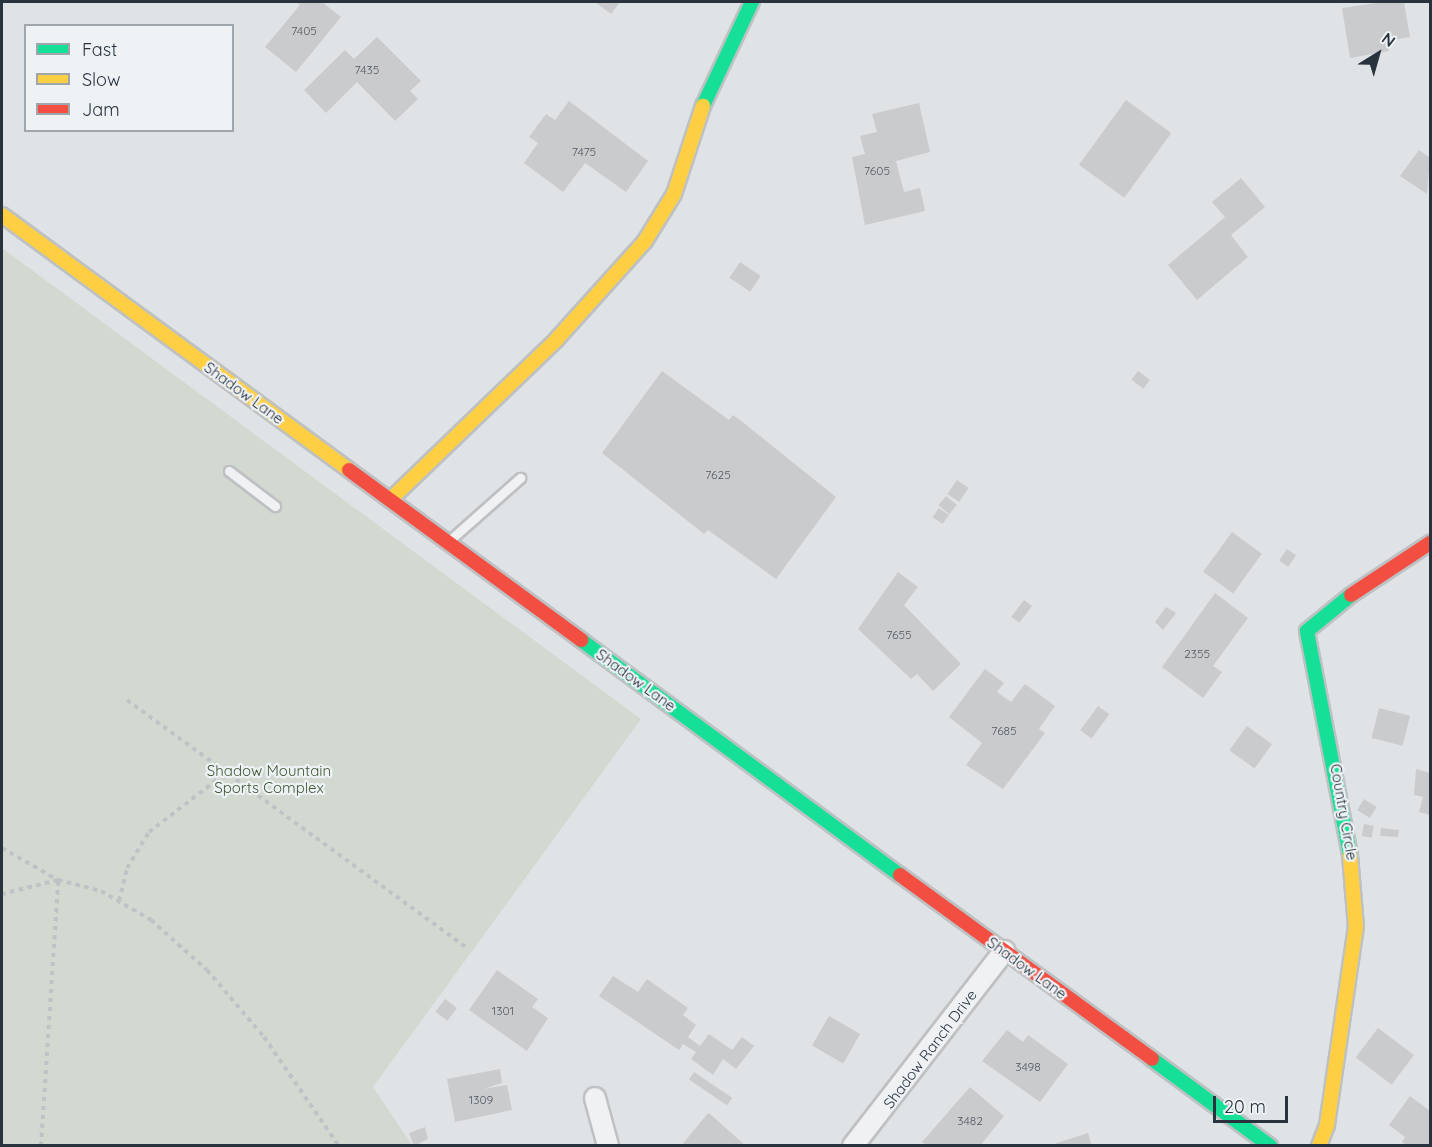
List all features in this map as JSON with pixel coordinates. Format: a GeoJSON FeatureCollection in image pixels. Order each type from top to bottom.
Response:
{"type":"FeatureCollection","features":[{"type":"Feature","properties":{"kind":"street"},"geometry":{"type":"LineString","coordinates":[[390,500],[555,340],[645,241],[674,194],[692,152],[707,90],[752,2]]}},
{"type":"Feature","properties":{"kind":"street","name":"Shadow Lane"},"geometry":{"type":"LineString","coordinates":[[2,215],[1270,1146]]}},
{"type":"Feature","properties":{"kind":"street","name":"Country Circle"},"geometry":{"type":"LineString","coordinates":[[1319,1146],[1327,1125],[1356,927],[1346,814],[1306,631],[1343,600],[1431,543]]}},
{"type":"Feature","properties":{"kind":"street","name":"Shadow Ranch Drive"},"geometry":{"type":"LineString","coordinates":[[853,1146],[1004,951]]}},
{"type":"Feature","properties":{"kind":"street"},"geometry":{"type":"LineString","coordinates":[[595,1098],[608,1146]]}},
{"type":"Feature","properties":{"kind":"lane"},"geometry":{"type":"LineString","coordinates":[[229,471],[275,506]]}},
{"type":"Feature","properties":{"kind":"lane"},"geometry":{"type":"LineString","coordinates":[[448,543],[520,478]]}},
{"type":"Feature","properties":{"kind":"path"},"geometry":{"type":"LineString","coordinates":[[127,700],[466,947]]}},
{"type":"Feature","properties":{"kind":"path"},"geometry":{"type":"LineString","coordinates":[[119,901],[127,868],[149,832],[226,773]]}},
{"type":"Feature","properties":{"kind":"path"},"geometry":{"type":"LineString","coordinates":[[2,848],[58,880],[119,901],[151,920],[207,970],[264,1037],[339,1146]]}},
{"type":"Feature","properties":{"kind":"path"},"geometry":{"type":"LineString","coordinates":[[2,894],[58,880]]}},
{"type":"Feature","properties":{"kind":"path"},"geometry":{"type":"LineString","coordinates":[[41,1146],[58,880]]}},
{"type":"Feature","properties":{"kind":"green space","name":"Shadow Mountain Sports Complex"},"geometry":{"type":"Polygon","coordinates":[[[2,248],[641,719],[373,1087],[412,1145],[2,1145],[2,248]]]}},
{"type":"Feature","properties":{"kind":"building"},"geometry":{"type":"Polygon","coordinates":[[[296,2],[322,2],[341,17],[296,72],[265,47],[300,5],[296,2]]]}},
{"type":"Feature","properties":{"kind":"building"},"geometry":{"type":"Polygon","coordinates":[[[595,2],[620,2],[611,14],[595,2]]]}},
{"type":"Feature","properties":{"kind":"building"},"geometry":{"type":"Polygon","coordinates":[[[1383,2],[1404,2],[1410,37],[1387,41],[1389,51],[1350,58],[1342,8],[1383,2]]]}},
{"type":"Feature","properties":{"kind":"building"},"geometry":{"type":"Polygon","coordinates":[[[377,37],[421,81],[410,91],[418,99],[395,121],[357,82],[326,113],[304,90],[345,50],[354,59],[377,37]]]}},
{"type":"Feature","properties":{"kind":"building"},"geometry":{"type":"Polygon","coordinates":[[[1126,100],[1171,133],[1124,198],[1079,165],[1126,100]]]}},
{"type":"Feature","properties":{"kind":"building"},"geometry":{"type":"Polygon","coordinates":[[[569,101],[648,161],[626,192],[585,163],[563,192],[524,163],[538,143],[529,137],[546,114],[555,120],[569,101]]]}},
{"type":"Feature","properties":{"kind":"building"},"geometry":{"type":"Polygon","coordinates":[[[919,103],[930,152],[896,161],[904,192],[920,188],[925,211],[865,225],[852,157],[865,154],[860,136],[877,132],[872,114],[919,103]]]}},
{"type":"Feature","properties":{"kind":"building"},"geometry":{"type":"Polygon","coordinates":[[[1419,150],[1430,158],[1427,194],[1400,176],[1419,150]]]}},
{"type":"Feature","properties":{"kind":"building"},"geometry":{"type":"Polygon","coordinates":[[[1241,178],[1265,207],[1231,235],[1248,257],[1197,300],[1168,265],[1225,217],[1212,202],[1241,178]]]}},
{"type":"Feature","properties":{"kind":"building"},"geometry":{"type":"Polygon","coordinates":[[[740,262],[761,276],[750,292],[729,278],[740,262]]]}},
{"type":"Feature","properties":{"kind":"building"},"geometry":{"type":"Polygon","coordinates":[[[662,371],[729,420],[733,415],[740,420],[836,497],[776,579],[708,530],[704,534],[602,453],[662,371]]]}},
{"type":"Feature","properties":{"kind":"building"},"geometry":{"type":"Polygon","coordinates":[[[1138,371],[1150,380],[1143,389],[1131,380],[1138,371]]]}},
{"type":"Feature","properties":{"kind":"building"},"geometry":{"type":"Polygon","coordinates":[[[957,480],[969,488],[959,502],[947,494],[957,480]]]}},
{"type":"Feature","properties":{"kind":"building"},"geometry":{"type":"Polygon","coordinates":[[[946,496],[957,505],[949,514],[938,505],[946,496]]]}},
{"type":"Feature","properties":{"kind":"building"},"geometry":{"type":"Polygon","coordinates":[[[939,508],[949,515],[943,524],[933,517],[939,508]]]}},
{"type":"Feature","properties":{"kind":"building"},"geometry":{"type":"Polygon","coordinates":[[[1232,532],[1262,554],[1233,593],[1203,572],[1232,532]]]}},
{"type":"Feature","properties":{"kind":"building"},"geometry":{"type":"Polygon","coordinates":[[[1287,549],[1296,555],[1288,567],[1279,561],[1287,549]]]}},
{"type":"Feature","properties":{"kind":"building"},"geometry":{"type":"Polygon","coordinates":[[[898,572],[918,587],[904,605],[961,664],[933,691],[917,674],[911,679],[858,629],[898,572]]]}},
{"type":"Feature","properties":{"kind":"building"},"geometry":{"type":"Polygon","coordinates":[[[1215,593],[1248,618],[1213,666],[1222,672],[1203,698],[1162,667],[1215,593]]]}},
{"type":"Feature","properties":{"kind":"building"},"geometry":{"type":"Polygon","coordinates":[[[1024,600],[1032,606],[1019,623],[1011,617],[1024,600]]]}},
{"type":"Feature","properties":{"kind":"building"},"geometry":{"type":"Polygon","coordinates":[[[1166,607],[1176,613],[1163,630],[1155,622],[1166,607]]]}},
{"type":"Feature","properties":{"kind":"building"},"geometry":{"type":"Polygon","coordinates":[[[985,669],[1004,683],[997,692],[1011,702],[1025,684],[1055,706],[1039,729],[1045,733],[1003,789],[966,765],[982,743],[949,717],[985,669]]]}},
{"type":"Feature","properties":{"kind":"building"},"geometry":{"type":"Polygon","coordinates":[[[1098,706],[1109,714],[1092,738],[1080,730],[1098,706]]]}},
{"type":"Feature","properties":{"kind":"building"},"geometry":{"type":"Polygon","coordinates":[[[1379,708],[1410,716],[1403,746],[1372,738],[1379,708]]]}},
{"type":"Feature","properties":{"kind":"building"},"geometry":{"type":"Polygon","coordinates":[[[1247,726],[1272,744],[1254,768],[1229,750],[1247,726]]]}},
{"type":"Feature","properties":{"kind":"building"},"geometry":{"type":"Polygon","coordinates":[[[1416,769],[1430,773],[1430,815],[1419,812],[1423,797],[1414,795],[1416,769]]]}},
{"type":"Feature","properties":{"kind":"building"},"geometry":{"type":"Polygon","coordinates":[[[1364,799],[1377,807],[1370,818],[1357,810],[1364,799]]]}},
{"type":"Feature","properties":{"kind":"building"},"geometry":{"type":"Polygon","coordinates":[[[1364,824],[1374,826],[1372,838],[1362,836],[1364,824]]]}},
{"type":"Feature","properties":{"kind":"building"},"geometry":{"type":"Polygon","coordinates":[[[1381,828],[1399,830],[1398,837],[1380,836],[1381,828]]]}},
{"type":"Feature","properties":{"kind":"building"},"geometry":{"type":"Polygon","coordinates":[[[497,970],[538,999],[532,1007],[548,1018],[527,1051],[469,1010],[497,970]]]}},
{"type":"Feature","properties":{"kind":"building"},"geometry":{"type":"Polygon","coordinates":[[[613,976],[638,992],[647,979],[688,1008],[683,1015],[696,1025],[688,1037],[700,1046],[709,1034],[732,1050],[742,1037],[754,1046],[736,1069],[723,1059],[713,1075],[691,1059],[696,1052],[683,1044],[679,1050],[599,996],[613,976]]]}},
{"type":"Feature","properties":{"kind":"building"},"geometry":{"type":"Polygon","coordinates":[[[445,999],[457,1008],[447,1021],[435,1012],[445,999]]]}},
{"type":"Feature","properties":{"kind":"building"},"geometry":{"type":"Polygon","coordinates":[[[829,1016],[860,1034],[843,1063],[812,1045],[829,1016]]]}},
{"type":"Feature","properties":{"kind":"building"},"geometry":{"type":"Polygon","coordinates":[[[1378,1028],[1414,1055],[1392,1085],[1356,1058],[1378,1028]]]}},
{"type":"Feature","properties":{"kind":"building"},"geometry":{"type":"Polygon","coordinates":[[[1007,1030],[1023,1042],[1028,1035],[1068,1064],[1040,1102],[982,1061],[1007,1030]]]}},
{"type":"Feature","properties":{"kind":"building"},"geometry":{"type":"Polygon","coordinates":[[[500,1069],[502,1083],[484,1089],[507,1085],[512,1110],[455,1122],[447,1079],[500,1069]]]}},
{"type":"Feature","properties":{"kind":"building"},"geometry":{"type":"Polygon","coordinates":[[[694,1072],[732,1098],[727,1105],[689,1079],[694,1072]]]}},
{"type":"Feature","properties":{"kind":"building"},"geometry":{"type":"Polygon","coordinates":[[[970,1087],[1004,1116],[980,1146],[926,1146],[922,1142],[970,1087]]]}},
{"type":"Feature","properties":{"kind":"building"},"geometry":{"type":"Polygon","coordinates":[[[1410,1096],[1430,1111],[1430,1146],[1407,1146],[1402,1142],[1405,1137],[1389,1125],[1410,1096]]]}},
{"type":"Feature","properties":{"kind":"building"},"geometry":{"type":"Polygon","coordinates":[[[708,1113],[710,1114],[746,1146],[681,1146],[708,1113]]]}},
{"type":"Feature","properties":{"kind":"building"},"geometry":{"type":"Polygon","coordinates":[[[425,1127],[428,1139],[414,1146],[409,1133],[425,1127]]]}},
{"type":"Feature","properties":{"kind":"building"},"geometry":{"type":"Polygon","coordinates":[[[1088,1133],[1092,1146],[1051,1146],[1051,1145],[1088,1133]]]}},
{"type":"Feature","properties":{"kind":"traffic: fast"},"geometry":{"type":"LineString","coordinates":[[703,106],[752,2]]}},
{"type":"Feature","properties":{"kind":"traffic: fast"},"geometry":{"type":"LineString","coordinates":[[1350,855],[1307,631],[1351,595]]}},
{"type":"Feature","properties":{"kind":"traffic: fast"},"geometry":{"type":"LineString","coordinates":[[581,640],[900,875]]}},
{"type":"Feature","properties":{"kind":"traffic: fast"},"geometry":{"type":"LineString","coordinates":[[1152,1059],[1270,1146]]}},
{"type":"Feature","properties":{"kind":"traffic: slow"},"geometry":{"type":"LineString","coordinates":[[390,500],[556,340],[645,241],[674,194],[703,106]]}},
{"type":"Feature","properties":{"kind":"traffic: slow"},"geometry":{"type":"LineString","coordinates":[[2,215],[349,470]]}},
{"type":"Feature","properties":{"kind":"traffic: slow"},"geometry":{"type":"LineString","coordinates":[[1319,1146],[1327,1125],[1356,927],[1350,855]]}},
{"type":"Feature","properties":{"kind":"traffic: jam"},"geometry":{"type":"LineString","coordinates":[[349,470],[581,640]]}},
{"type":"Feature","properties":{"kind":"traffic: jam"},"geometry":{"type":"LineString","coordinates":[[1351,595],[1430,543]]}},
{"type":"Feature","properties":{"kind":"traffic: jam"},"geometry":{"type":"LineString","coordinates":[[900,875],[1152,1059]]}}]}
